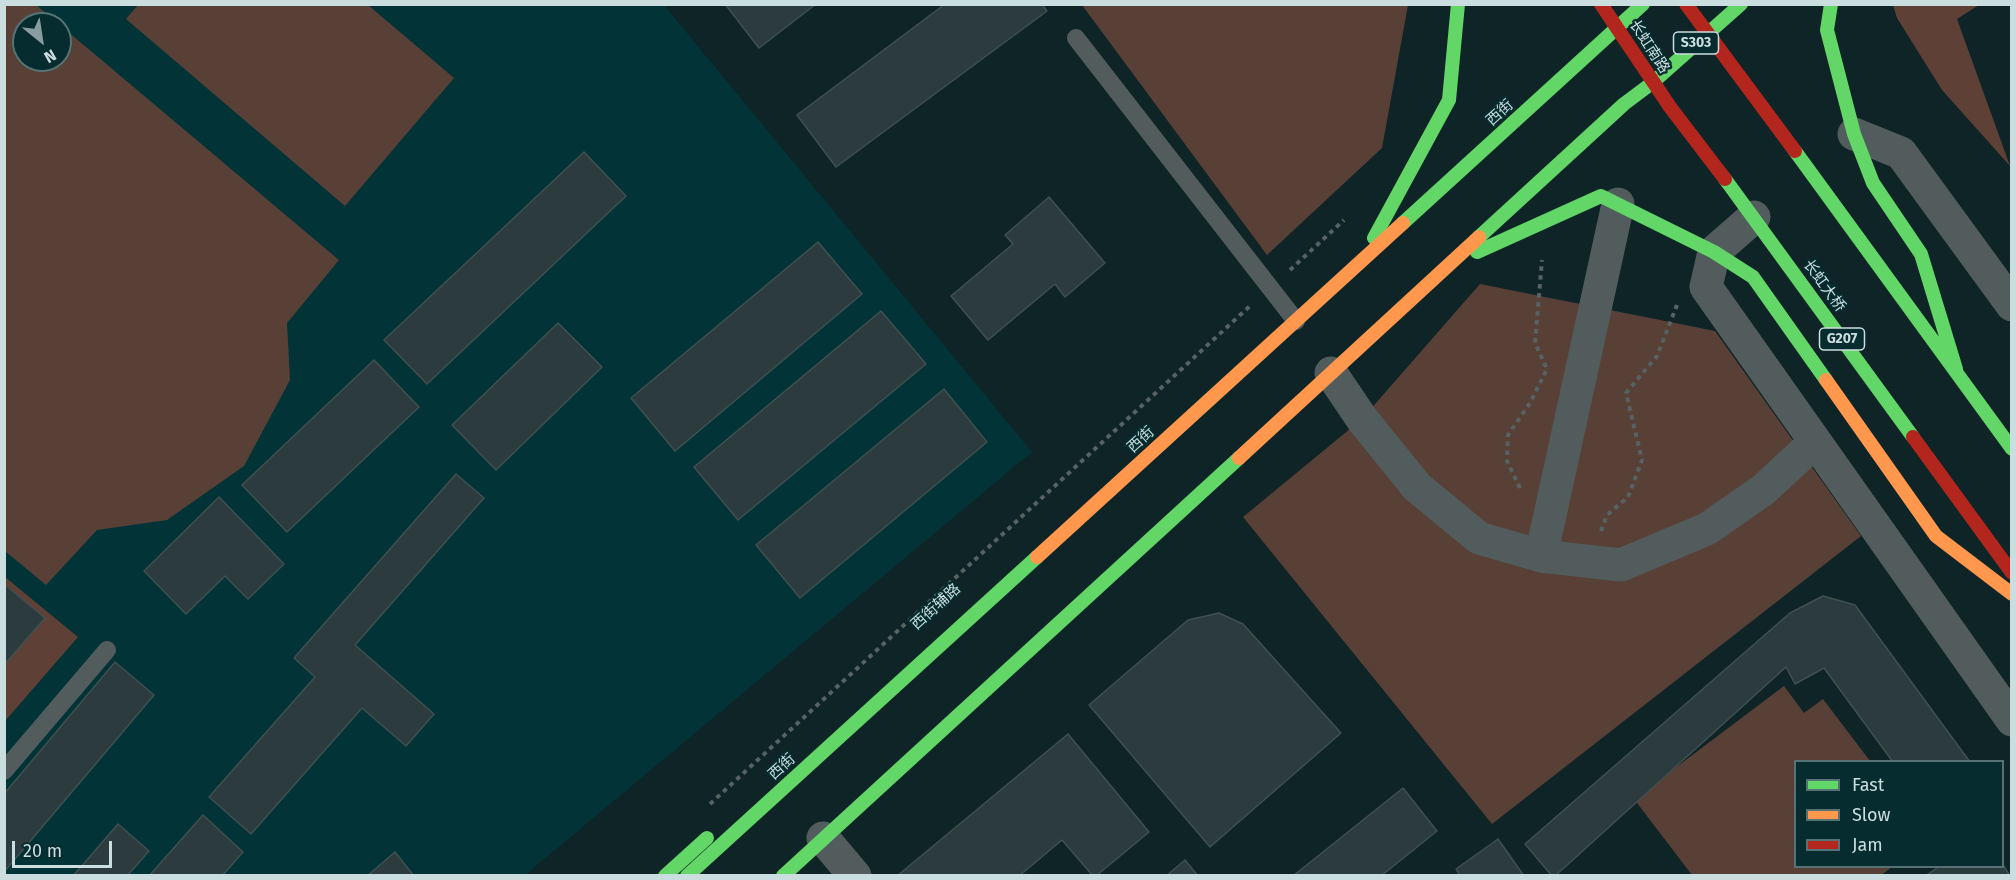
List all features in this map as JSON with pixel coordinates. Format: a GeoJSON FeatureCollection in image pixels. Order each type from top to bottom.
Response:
{"type":"FeatureCollection","features":[{"type":"Feature","properties":{"kind":"main road"},"geometry":{"type":"LineString","coordinates":[[1362,261],[1449,100],[1458,4]]}},
{"type":"Feature","properties":{"kind":"main road","name":"长虹南路"},"geometry":{"type":"LineString","coordinates":[[1601,4],[1670,107]]}},
{"type":"Feature","properties":{"kind":"main road","name":"西街"},"geometry":{"type":"LineString","coordinates":[[687,876],[1644,4]]}},
{"type":"Feature","properties":{"kind":"main road"},"geometry":{"type":"LineString","coordinates":[[1686,4],[2012,449]]}},
{"type":"Feature","properties":{"kind":"main road","name":"S303"},"geometry":{"type":"LineString","coordinates":[[1652,83],[1741,4]]}},
{"type":"Feature","properties":{"kind":"main road"},"geometry":{"type":"LineString","coordinates":[[1832,4],[1827,30],[1854,134],[1873,183],[1921,254],[1958,375]]}},
{"type":"Feature","properties":{"kind":"main road"},"geometry":{"type":"LineString","coordinates":[[783,876],[831,847],[1266,433],[1624,105],[1652,83]]}},
{"type":"Feature","properties":{"kind":"main road","name":"长虹大桥"},"geometry":{"type":"LineString","coordinates":[[1670,107],[1754,217],[2012,573]]}},
{"type":"Feature","properties":{"kind":"main road"},"geometry":{"type":"LineString","coordinates":[[1450,263],[1601,196],[1714,252],[1753,277],[1936,536],[2012,594]]}},
{"type":"Feature","properties":{"kind":"main road"},"geometry":{"type":"LineString","coordinates":[[1186,401],[1238,374]]}},
{"type":"Feature","properties":{"kind":"main road"},"geometry":{"type":"LineString","coordinates":[[1225,490],[1266,433]]}},
{"type":"Feature","properties":{"kind":"main road"},"geometry":{"type":"LineString","coordinates":[[665,876],[715,831]]}},
{"type":"Feature","properties":{"kind":"street"},"geometry":{"type":"LineString","coordinates":[[1854,134],[1901,153],[2012,305]]}},
{"type":"Feature","properties":{"kind":"street"},"geometry":{"type":"LineString","coordinates":[[1541,556],[1618,204]]}},
{"type":"Feature","properties":{"kind":"street"},"geometry":{"type":"LineString","coordinates":[[1754,217],[1714,252],[1706,287],[2012,720]]}},
{"type":"Feature","properties":{"kind":"street"},"geometry":{"type":"LineString","coordinates":[[1331,373],[1362,418],[1417,487],[1479,538],[1541,556],[1621,565],[1707,529],[1763,490],[1815,441]]}},
{"type":"Feature","properties":{"kind":"street"},"geometry":{"type":"LineString","coordinates":[[831,847],[855,876]]}},
{"type":"Feature","properties":{"kind":"lane"},"geometry":{"type":"LineString","coordinates":[[1076,38],[1296,321]]}},
{"type":"Feature","properties":{"kind":"lane"},"geometry":{"type":"LineString","coordinates":[[4,771],[107,650]]}},
{"type":"Feature","properties":{"kind":"path"},"geometry":{"type":"LineString","coordinates":[[702,811],[1346,218]]}},
{"type":"Feature","properties":{"kind":"path"},"geometry":{"type":"LineString","coordinates":[[1522,493],[1507,461],[1508,435],[1530,403],[1547,369],[1535,343],[1543,252]]}},
{"type":"Feature","properties":{"kind":"path"},"geometry":{"type":"LineString","coordinates":[[1588,561],[1607,515],[1628,497],[1642,460],[1626,393],[1657,356],[1678,301]]}},
{"type":"Feature","properties":{"kind":"shaded area"},"geometry":{"type":"Polygon","coordinates":[[[4,5],[36,5],[44,12],[12,12],[12,72],[72,72],[72,35],[339,260],[287,323],[290,380],[244,466],[167,520],[97,530],[46,585],[5,551],[4,5]]]}},
{"type":"Feature","properties":{"kind":"shaded area"},"geometry":{"type":"Polygon","coordinates":[[[5,5],[664,5],[1032,452],[525,875],[5,876],[5,5]]]}},
{"type":"Feature","properties":{"kind":"shaded area"},"geometry":{"type":"Polygon","coordinates":[[[138,5],[368,5],[454,78],[345,206],[126,19],[138,5]]]}},
{"type":"Feature","properties":{"kind":"shaded area"},"geometry":{"type":"Polygon","coordinates":[[[1082,5],[1408,5],[1382,148],[1267,255],[1082,5]]]}},
{"type":"Feature","properties":{"kind":"shaded area"},"geometry":{"type":"Polygon","coordinates":[[[1893,5],[1979,5],[1957,19],[2010,166],[1942,90],[1897,18],[1893,5]]]}},
{"type":"Feature","properties":{"kind":"shaded area"},"geometry":{"type":"Polygon","coordinates":[[[1480,284],[1715,331],[1861,536],[1492,824],[1243,517],[1362,419],[1480,284]]]}},
{"type":"Feature","properties":{"kind":"shaded area"},"geometry":{"type":"Polygon","coordinates":[[[5,577],[78,637],[5,721],[5,577]]]}},
{"type":"Feature","properties":{"kind":"shaded area"},"geometry":{"type":"Polygon","coordinates":[[[1784,686],[1804,713],[1823,699],[1869,760],[1794,760],[1794,868],[1891,868],[1880,876],[1692,875],[1634,799],[1784,686]]]}},
{"type":"Feature","properties":{"kind":"building"},"geometry":{"type":"Polygon","coordinates":[[[725,4],[816,4],[759,48],[725,4]]]}},
{"type":"Feature","properties":{"kind":"building"},"geometry":{"type":"Polygon","coordinates":[[[945,4],[1042,4],[1047,11],[836,167],[797,115],[945,4]]]}},
{"type":"Feature","properties":{"kind":"building"},"geometry":{"type":"Polygon","coordinates":[[[584,152],[626,196],[427,384],[384,340],[584,152]]]}},
{"type":"Feature","properties":{"kind":"building"},"geometry":{"type":"Polygon","coordinates":[[[1049,197],[1105,263],[1065,297],[1055,284],[988,340],[951,296],[1013,244],[1005,235],[1049,197]]]}},
{"type":"Feature","properties":{"kind":"building"},"geometry":{"type":"Polygon","coordinates":[[[818,242],[862,294],[675,451],[631,398],[818,242]]]}},
{"type":"Feature","properties":{"kind":"building"},"geometry":{"type":"Polygon","coordinates":[[[881,311],[926,364],[738,520],[694,467],[881,311]]]}},
{"type":"Feature","properties":{"kind":"building"},"geometry":{"type":"Polygon","coordinates":[[[558,323],[602,367],[496,470],[452,425],[558,323]]]}},
{"type":"Feature","properties":{"kind":"building"},"geometry":{"type":"Polygon","coordinates":[[[374,360],[419,407],[287,532],[242,485],[374,360]]]}},
{"type":"Feature","properties":{"kind":"building"},"geometry":{"type":"Polygon","coordinates":[[[944,389],[987,442],[800,598],[756,545],[944,389]]]}},
{"type":"Feature","properties":{"kind":"building"},"geometry":{"type":"Polygon","coordinates":[[[456,474],[484,498],[355,645],[434,714],[406,746],[362,708],[251,834],[209,797],[315,677],[294,658],[456,474]]]}},
{"type":"Feature","properties":{"kind":"building"},"geometry":{"type":"Polygon","coordinates":[[[219,497],[284,564],[248,599],[225,576],[186,614],[144,571],[219,497]]]}},
{"type":"Feature","properties":{"kind":"building"},"geometry":{"type":"Polygon","coordinates":[[[4,584],[45,618],[4,665],[4,584]]]}},
{"type":"Feature","properties":{"kind":"building"},"geometry":{"type":"Polygon","coordinates":[[[1823,596],[1855,605],[1969,760],[1892,760],[1824,668],[1795,684],[1786,667],[1555,876],[1552,876],[1525,844],[1790,613],[1823,596]]]}},
{"type":"Feature","properties":{"kind":"building"},"geometry":{"type":"Polygon","coordinates":[[[1219,613],[1243,624],[1341,733],[1210,847],[1089,705],[1188,620],[1219,613]]]}},
{"type":"Feature","properties":{"kind":"building"},"geometry":{"type":"Polygon","coordinates":[[[115,662],[154,695],[4,872],[4,794],[115,662]]]}},
{"type":"Feature","properties":{"kind":"building"},"geometry":{"type":"Polygon","coordinates":[[[1068,734],[1149,832],[1096,876],[1093,876],[1062,840],[1019,876],[897,876],[1068,734]]]}},
{"type":"Feature","properties":{"kind":"building"},"geometry":{"type":"Polygon","coordinates":[[[1403,788],[1437,831],[1381,876],[1293,876],[1403,788]]]}},
{"type":"Feature","properties":{"kind":"building"},"geometry":{"type":"Polygon","coordinates":[[[203,815],[243,852],[222,876],[149,876],[203,815]]]}},
{"type":"Feature","properties":{"kind":"building"},"geometry":{"type":"Polygon","coordinates":[[[118,824],[149,851],[127,876],[73,876],[118,824]]]}},
{"type":"Feature","properties":{"kind":"building"},"geometry":{"type":"Polygon","coordinates":[[[1498,839],[1524,876],[1460,876],[1456,869],[1498,839]]]}},
{"type":"Feature","properties":{"kind":"building"},"geometry":{"type":"Polygon","coordinates":[[[395,852],[414,876],[367,876],[395,852]]]}},
{"type":"Feature","properties":{"kind":"building"},"geometry":{"type":"Polygon","coordinates":[[[1185,860],[1198,876],[1166,876],[1185,860]]]}},
{"type":"Feature","properties":{"kind":"building"},"geometry":{"type":"Polygon","coordinates":[[[2004,866],[2010,876],[1925,876],[1937,868],[2004,866]]]}},
{"type":"Feature","properties":{"kind":"traffic: fast"},"geometry":{"type":"LineString","coordinates":[[1374,238],[1449,100],[1458,4]]}},
{"type":"Feature","properties":{"kind":"traffic: fast"},"geometry":{"type":"LineString","coordinates":[[1403,223],[1643,4]]}},
{"type":"Feature","properties":{"kind":"traffic: fast"},"geometry":{"type":"LineString","coordinates":[[1479,237],[1624,104],[1652,83],[1741,4]]}},
{"type":"Feature","properties":{"kind":"traffic: fast"},"geometry":{"type":"LineString","coordinates":[[1831,4],[1827,30],[1854,134],[1873,183],[1921,254],[1956,369]]}},
{"type":"Feature","properties":{"kind":"traffic: fast"},"geometry":{"type":"LineString","coordinates":[[1795,151],[2012,449]]}},
{"type":"Feature","properties":{"kind":"traffic: fast"},"geometry":{"type":"LineString","coordinates":[[1725,179],[1913,437]]}},
{"type":"Feature","properties":{"kind":"traffic: fast"},"geometry":{"type":"LineString","coordinates":[[1477,252],[1601,196],[1714,252],[1753,277],[1826,380]]}},
{"type":"Feature","properties":{"kind":"traffic: fast"},"geometry":{"type":"LineString","coordinates":[[783,876],[1239,458]]}},
{"type":"Feature","properties":{"kind":"traffic: fast"},"geometry":{"type":"LineString","coordinates":[[687,876],[1037,557]]}},
{"type":"Feature","properties":{"kind":"traffic: fast"},"geometry":{"type":"LineString","coordinates":[[665,876],[707,838]]}},
{"type":"Feature","properties":{"kind":"traffic: slow"},"geometry":{"type":"LineString","coordinates":[[1037,557],[1403,223]]}},
{"type":"Feature","properties":{"kind":"traffic: slow"},"geometry":{"type":"LineString","coordinates":[[1239,458],[1479,237]]}},
{"type":"Feature","properties":{"kind":"traffic: slow"},"geometry":{"type":"LineString","coordinates":[[1826,380],[1936,536],[2012,594]]}},
{"type":"Feature","properties":{"kind":"traffic: jam"},"geometry":{"type":"LineString","coordinates":[[1601,4],[1670,107],[1725,179]]}},
{"type":"Feature","properties":{"kind":"traffic: jam"},"geometry":{"type":"LineString","coordinates":[[1686,4],[1795,151]]}},
{"type":"Feature","properties":{"kind":"traffic: jam"},"geometry":{"type":"LineString","coordinates":[[1913,437],[2012,573]]}}]}
